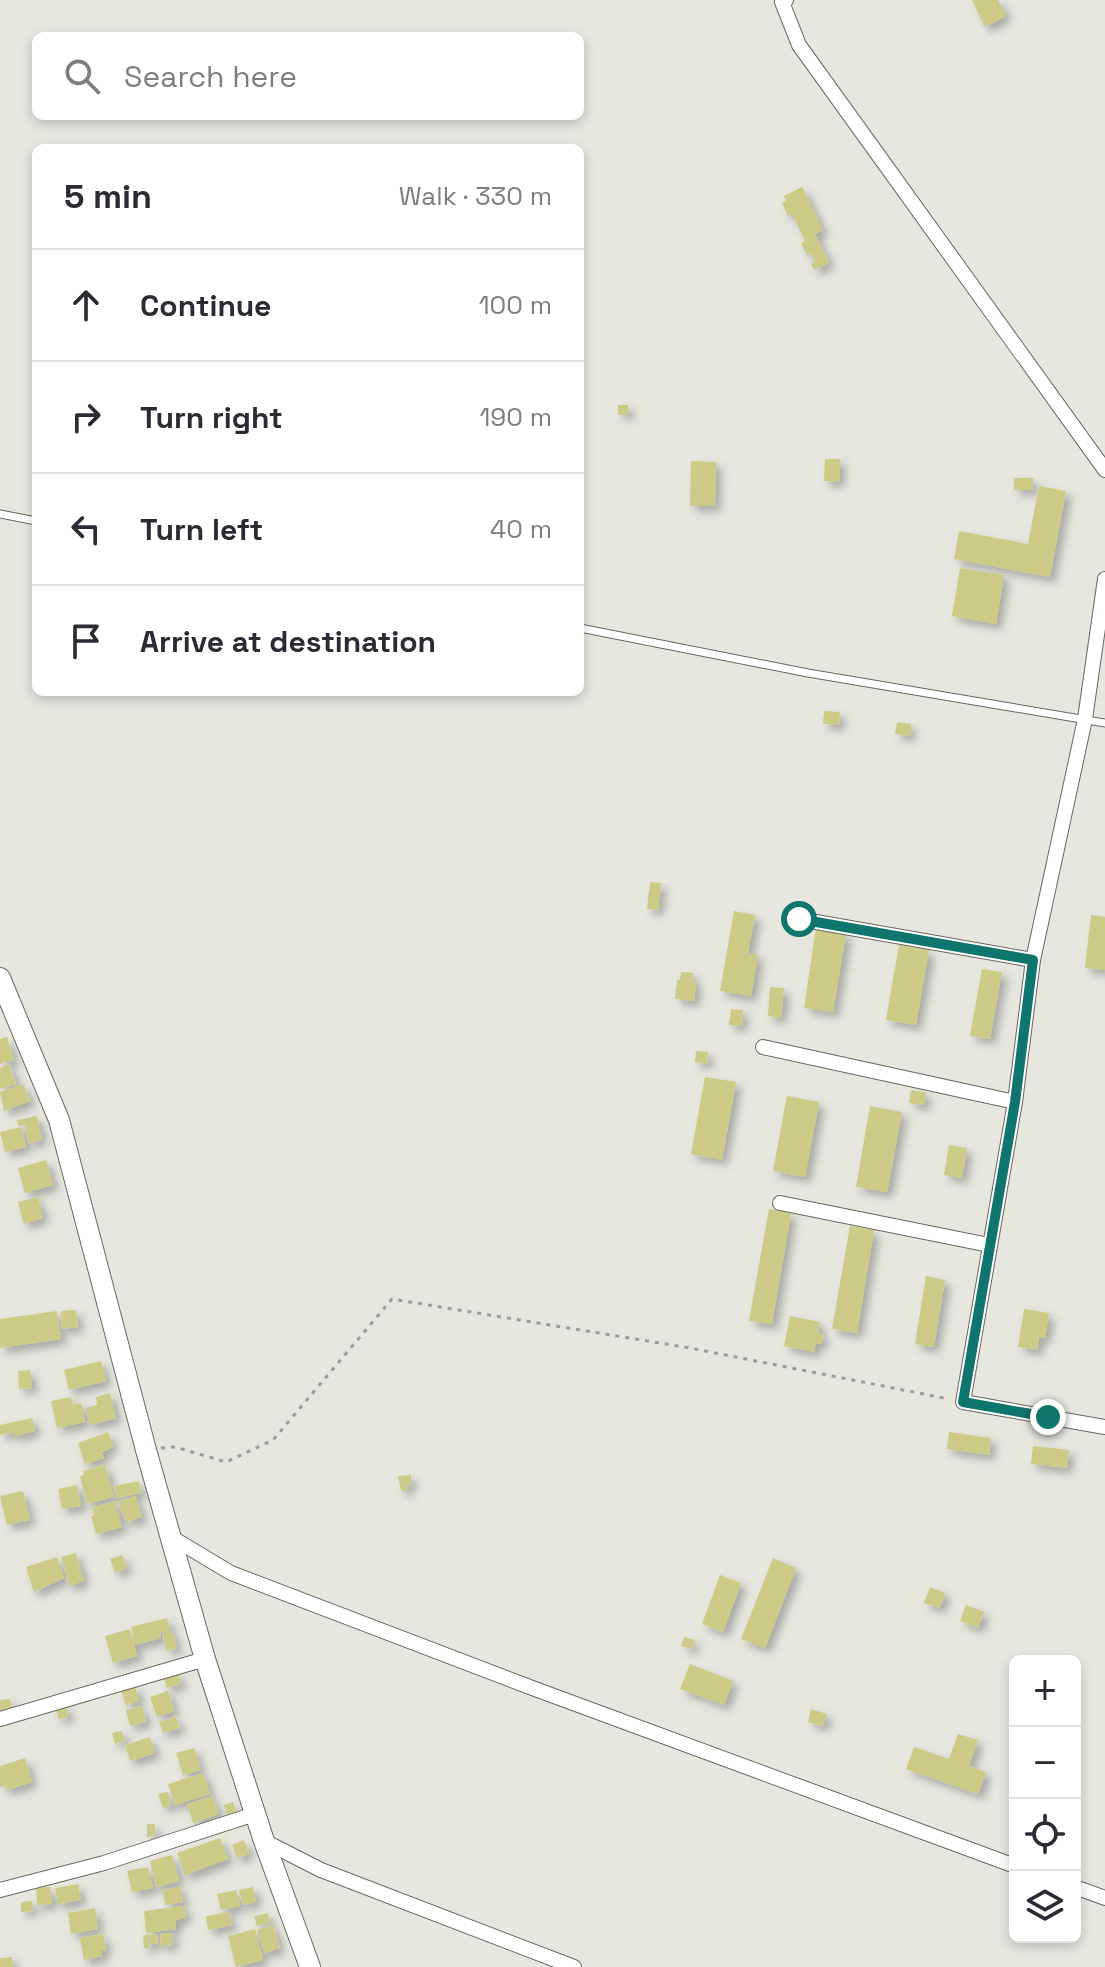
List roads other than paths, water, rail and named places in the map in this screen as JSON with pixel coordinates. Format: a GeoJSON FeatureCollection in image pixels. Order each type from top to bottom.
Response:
{"type":"FeatureCollection","features":[{"type":"Feature","properties":{"kind":"main road"},"geometry":{"type":"LineString","coordinates":[[0,978],[59,1120],[205,1659],[264,1841],[310,1967]]}},
{"type":"Feature","properties":{"kind":"street"},"geometry":{"type":"LineString","coordinates":[[783,1],[799,45],[1105,470]]}},
{"type":"Feature","properties":{"kind":"street"},"geometry":{"type":"LineString","coordinates":[[1105,579],[1085,719],[1033,960],[1015,1102],[963,1402],[1105,1427]]}},
{"type":"Feature","properties":{"kind":"street"},"geometry":{"type":"LineString","coordinates":[[799,919],[1033,960]]}},
{"type":"Feature","properties":{"kind":"street"},"geometry":{"type":"LineString","coordinates":[[763,1047],[1015,1102]]}},
{"type":"Feature","properties":{"kind":"street"},"geometry":{"type":"LineString","coordinates":[[780,1203],[989,1245]]}},
{"type":"Feature","properties":{"kind":"street"},"geometry":{"type":"LineString","coordinates":[[171,1537],[231,1573],[1009,1864]]}},
{"type":"Feature","properties":{"kind":"street"},"geometry":{"type":"LineString","coordinates":[[0,1719],[205,1659]]}},
{"type":"Feature","properties":{"kind":"street"},"geometry":{"type":"LineString","coordinates":[[0,1890],[104,1863],[255,1814]]}},
{"type":"Feature","properties":{"kind":"street"},"geometry":{"type":"LineString","coordinates":[[264,1841],[321,1870],[574,1967]]}},
{"type":"Feature","properties":{"kind":"street"},"geometry":{"type":"LineString","coordinates":[[1081,1889],[1105,1898]]}},
{"type":"Feature","properties":{"kind":"lane"},"geometry":{"type":"LineString","coordinates":[[0,514],[32,520]]}},
{"type":"Feature","properties":{"kind":"lane"},"geometry":{"type":"LineString","coordinates":[[584,629],[808,673],[1105,723]]}}]}
